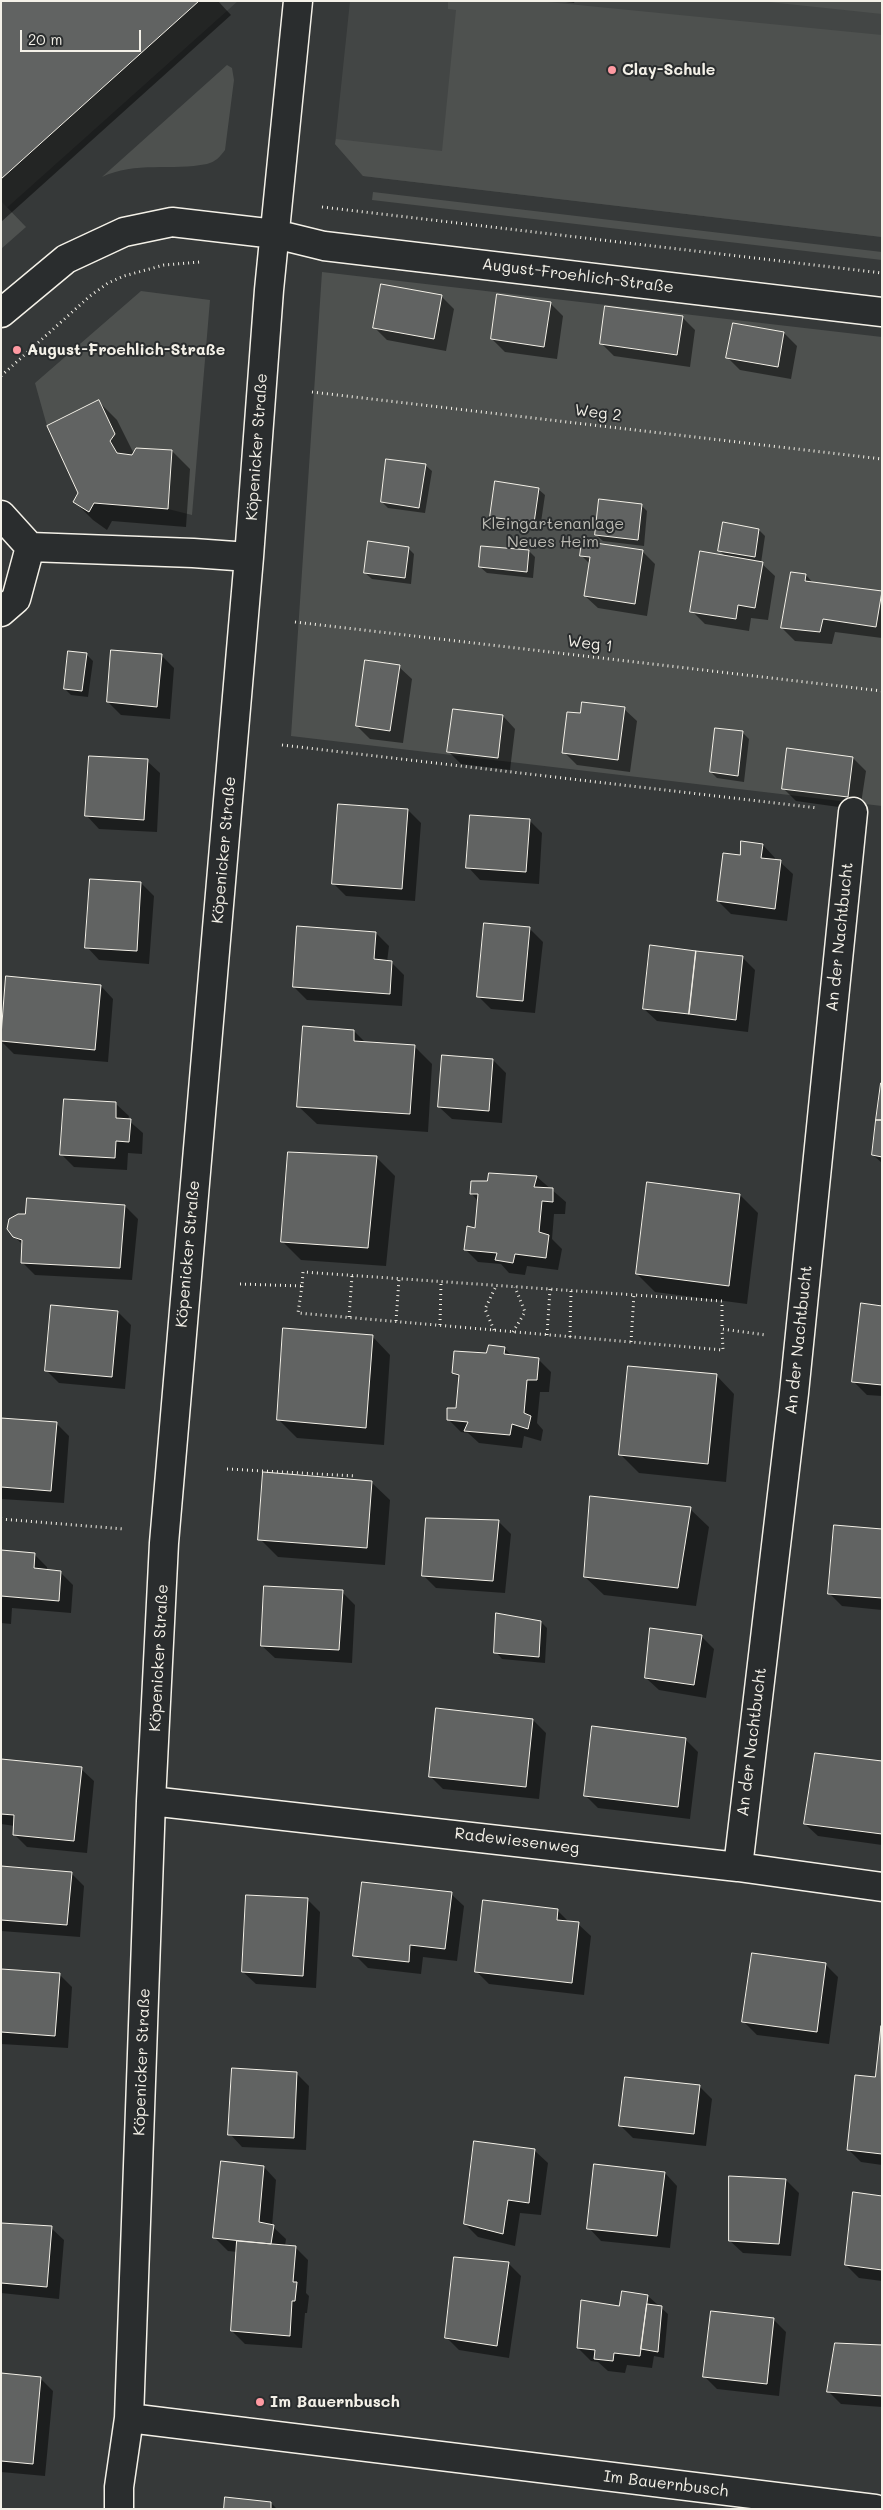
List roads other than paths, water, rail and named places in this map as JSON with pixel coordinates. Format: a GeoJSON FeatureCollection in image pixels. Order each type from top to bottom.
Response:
{"type":"FeatureCollection","features":[{"type":"Feature","properties":{"kind":"street","name":"Köpenicker Straße"},"geometry":{"type":"LineString","coordinates":[[119,2509],[119,2487],[129,2418],[151,1801],[170,1464],[249,557],[275,234],[298,1]]}},
{"type":"Feature","properties":{"kind":"street","name":"August-Froehlich-Straße"},"geometry":{"type":"LineString","coordinates":[[1,313],[66,259],[124,232],[172,222],[275,234],[324,246],[882,312]]}},
{"type":"Feature","properties":{"kind":"street"},"geometry":{"type":"LineString","coordinates":[[1,515],[30,547],[249,557]]}},
{"type":"Feature","properties":{"kind":"street"},"geometry":{"type":"LineString","coordinates":[[1,612],[16,599],[30,547]]}},
{"type":"Feature","properties":{"kind":"street","name":"An der Nachtbucht"},"geometry":{"type":"LineString","coordinates":[[738,1867],[799,1339],[853,812]]}},
{"type":"Feature","properties":{"kind":"street","name":"Radewiesenweg"},"geometry":{"type":"LineString","coordinates":[[151,1801],[738,1867],[882,1887]]}},
{"type":"Feature","properties":{"kind":"street","name":"Im Bauernbusch"},"geometry":{"type":"LineString","coordinates":[[129,2418],[875,2509]]}},
{"type":"Feature","properties":{"kind":"place","name":"Clay-Schule"},"geometry":{"type":"Point","coordinates":[612,70]}},
{"type":"Feature","properties":{"kind":"place","name":"August-Froehlich-Straße"},"geometry":{"type":"Point","coordinates":[17,350]}},
{"type":"Feature","properties":{"kind":"place","name":"Im Bauernbusch"},"geometry":{"type":"Point","coordinates":[260,2402]}},
{"type":"Feature","properties":{"kind":"park label","name":"Kleingartenanlage Neues Heim"},"geometry":{"type":"Point","coordinates":[553,533]}}]}
